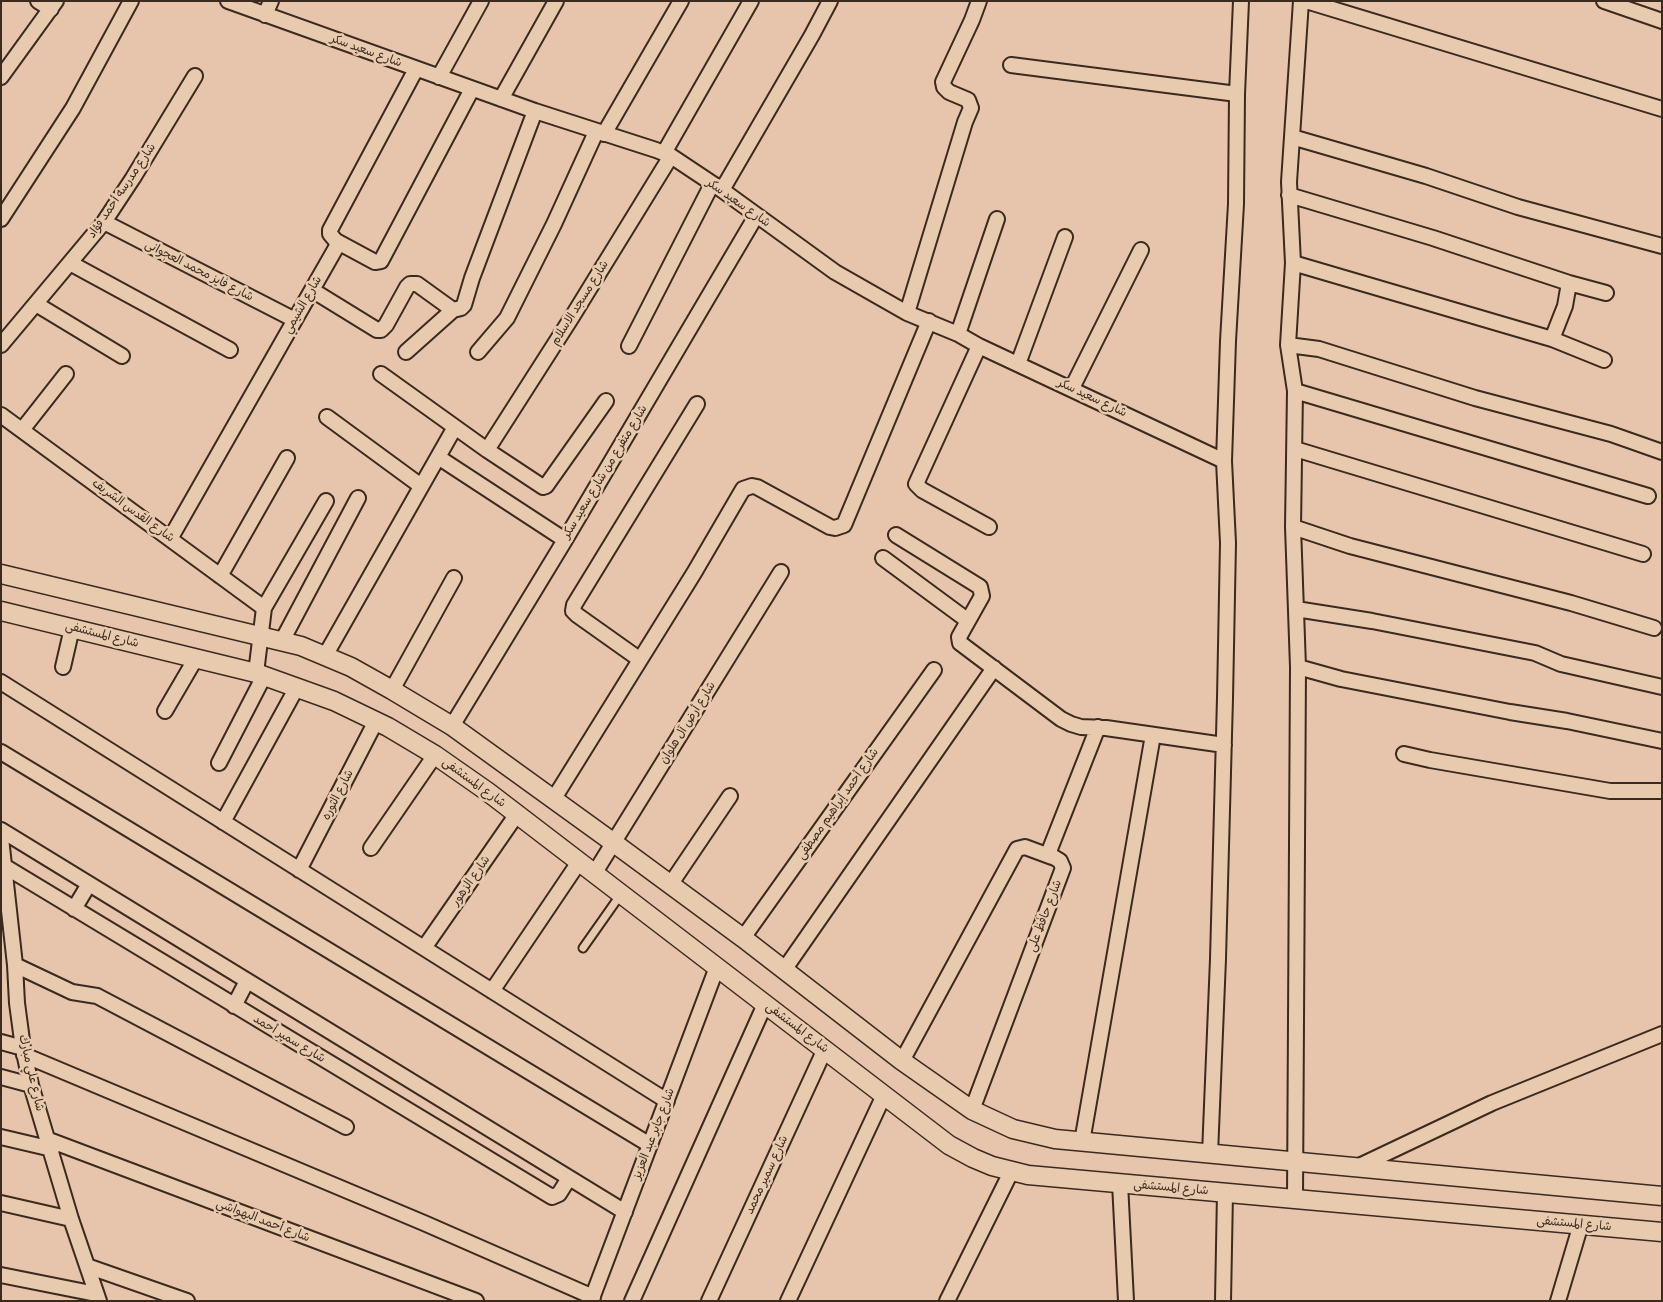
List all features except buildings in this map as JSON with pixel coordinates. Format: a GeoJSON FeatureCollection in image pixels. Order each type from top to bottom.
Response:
{"type":"FeatureCollection","features":[{"type":"Feature","properties":{"kind":"street"},"geometry":{"type":"LineString","coordinates":[[1,77],[54,5],[38,1]]}},
{"type":"Feature","properties":{"kind":"street"},"geometry":{"type":"LineString","coordinates":[[1,219],[73,108],[131,1]]}},
{"type":"Feature","properties":{"kind":"street","name":"شارع سعيد سكر"},"geometry":{"type":"LineString","coordinates":[[228,1],[472,89],[668,155],[717,187],[835,272],[906,313],[958,334],[979,346],[1224,461]]}},
{"type":"Feature","properties":{"kind":"street"},"geometry":{"type":"LineString","coordinates":[[264,15],[271,1]]}},
{"type":"Feature","properties":{"kind":"street"},"geometry":{"type":"LineString","coordinates":[[439,77],[480,1]]}},
{"type":"Feature","properties":{"kind":"street"},"geometry":{"type":"LineString","coordinates":[[501,99],[556,1]]}},
{"type":"Feature","properties":{"kind":"street"},"geometry":{"type":"LineString","coordinates":[[478,352],[507,318],[600,133],[681,1]]}},
{"type":"Feature","properties":{"kind":"street","name":"شارع مسجد الاسلام"},"geometry":{"type":"LineString","coordinates":[[487,450],[572,317],[668,155],[751,1]]}},
{"type":"Feature","properties":{"kind":"street"},"geometry":{"type":"LineString","coordinates":[[629,346],[717,187],[812,35],[830,1]]}},
{"type":"Feature","properties":{"kind":"street"},"geometry":{"type":"LineString","coordinates":[[906,313],[971,108],[968,100],[949,92],[944,87],[943,82],[979,1]]}},
{"type":"Feature","properties":{"kind":"street"},"geometry":{"type":"LineString","coordinates":[[1210,1154],[1224,745],[1228,544],[1224,461],[1228,341],[1236,204],[1237,94],[1241,1]]}},
{"type":"Feature","properties":{"kind":"street"},"geometry":{"type":"LineString","coordinates":[[1295,1199],[1298,667],[1293,527],[1294,391],[1288,345],[1293,263],[1289,195],[1301,1]]}},
{"type":"Feature","properties":{"kind":"street"},"geometry":{"type":"LineString","coordinates":[[1306,1],[1662,109]]}},
{"type":"Feature","properties":{"kind":"street"},"geometry":{"type":"LineString","coordinates":[[1604,1],[1662,21]]}},
{"type":"Feature","properties":{"kind":"street"},"geometry":{"type":"LineString","coordinates":[[1011,65],[1237,94]]}},
{"type":"Feature","properties":{"kind":"street","name":"شارع الشيمي"},"geometry":{"type":"LineString","coordinates":[[170,539],[337,246],[336,241],[330,234],[331,228],[416,69]]}},
{"type":"Feature","properties":{"kind":"street","name":"شارع مدرسه أحمد فؤاد"},"geometry":{"type":"LineString","coordinates":[[1,345],[104,222],[195,76]]}},
{"type":"Feature","properties":{"kind":"street"},"geometry":{"type":"LineString","coordinates":[[336,241],[375,262],[381,261],[472,89]]}},
{"type":"Feature","properties":{"kind":"street"},"geometry":{"type":"LineString","coordinates":[[406,352],[453,310],[464,305],[472,278],[535,111]]}},
{"type":"Feature","properties":{"kind":"street"},"geometry":{"type":"LineString","coordinates":[[1292,137],[1426,176],[1518,207],[1662,246]]}},
{"type":"Feature","properties":{"kind":"street"},"geometry":{"type":"LineString","coordinates":[[1289,195],[1433,238],[1569,283],[1606,292]]}},
{"type":"Feature","properties":{"kind":"street","name":"شارع متفرع من شارع سعيد سكر"},"geometry":{"type":"LineString","coordinates":[[452,726],[565,540],[756,216]]}},
{"type":"Feature","properties":{"kind":"street"},"geometry":{"type":"LineString","coordinates":[[958,334],[997,220]]}},
{"type":"Feature","properties":{"kind":"street","name":"شارع فايز محمد العجوانى"},"geometry":{"type":"LineString","coordinates":[[104,222],[295,320]]}},
{"type":"Feature","properties":{"kind":"street"},"geometry":{"type":"LineString","coordinates":[[1018,364],[1065,237]]}},
{"type":"Feature","properties":{"kind":"street"},"geometry":{"type":"LineString","coordinates":[[1072,388],[1141,250]]}},
{"type":"Feature","properties":{"kind":"street"},"geometry":{"type":"LineString","coordinates":[[70,263],[230,350]]}},
{"type":"Feature","properties":{"kind":"street"},"geometry":{"type":"LineString","coordinates":[[1293,263],[1552,339],[1604,360]]}},
{"type":"Feature","properties":{"kind":"street"},"geometry":{"type":"LineString","coordinates":[[1552,339],[1564,306],[1569,283]]}},
{"type":"Feature","properties":{"kind":"street"},"geometry":{"type":"LineString","coordinates":[[312,290],[377,330],[381,330],[386,325],[410,284],[417,284],[453,310]]}},
{"type":"Feature","properties":{"kind":"street"},"geometry":{"type":"LineString","coordinates":[[36,304],[122,356]]}},
{"type":"Feature","properties":{"kind":"street"},"geometry":{"type":"LineString","coordinates":[[553,800],[694,573],[743,489],[752,486],[757,487],[830,527],[835,528],[844,525],[929,321]]}},
{"type":"Feature","properties":{"kind":"street"},"geometry":{"type":"LineString","coordinates":[[1288,345],[1319,349],[1476,398],[1611,434],[1662,452]]}},
{"type":"Feature","properties":{"kind":"street"},"geometry":{"type":"LineString","coordinates":[[979,346],[916,484],[922,490],[989,526]]}},
{"type":"Feature","properties":{"kind":"street"},"geometry":{"type":"LineString","coordinates":[[22,430],[66,374]]}},
{"type":"Feature","properties":{"kind":"street"},"geometry":{"type":"LineString","coordinates":[[381,374],[541,486],[546,486],[606,401]]}},
{"type":"Feature","properties":{"kind":"street"},"geometry":{"type":"LineString","coordinates":[[1294,391],[1648,496]]}},
{"type":"Feature","properties":{"kind":"street"},"geometry":{"type":"LineString","coordinates":[[639,659],[572,611],[698,404]]}},
{"type":"Feature","properties":{"kind":"street","name":"شارع القدس الشريف"},"geometry":{"type":"LineString","coordinates":[[1,414],[264,608]]}},
{"type":"Feature","properties":{"kind":"street"},"geometry":{"type":"LineString","coordinates":[[327,417],[421,486]]}},
{"type":"Feature","properties":{"kind":"street"},"geometry":{"type":"LineString","coordinates":[[325,656],[455,427]]}},
{"type":"Feature","properties":{"kind":"street"},"geometry":{"type":"LineString","coordinates":[[1295,449],[1643,554]]}},
{"type":"Feature","properties":{"kind":"street"},"geometry":{"type":"LineString","coordinates":[[438,457],[565,540]]}},
{"type":"Feature","properties":{"kind":"street"},"geometry":{"type":"LineString","coordinates":[[220,576],[287,458]]}},
{"type":"Feature","properties":{"kind":"street"},"geometry":{"type":"LineString","coordinates":[[282,641],[358,498]]}},
{"type":"Feature","properties":{"kind":"street"},"geometry":{"type":"LineString","coordinates":[[220,762],[260,675],[264,608],[326,502]]}},
{"type":"Feature","properties":{"kind":"street"},"geometry":{"type":"LineString","coordinates":[[1293,527],[1350,546],[1571,603],[1654,628]]}},
{"type":"Feature","properties":{"kind":"street"},"geometry":{"type":"LineString","coordinates":[[896,535],[982,590],[982,596],[958,636],[960,642],[1061,719],[1081,727],[1098,727],[1224,745]]}},
{"type":"Feature","properties":{"kind":"street"},"geometry":{"type":"LineString","coordinates":[[882,558],[968,620]]}},
{"type":"Feature","properties":{"kind":"street","name":"شارع أرض آل هلوان"},"geometry":{"type":"LineString","coordinates":[[594,874],[781,572]]}},
{"type":"Feature","properties":{"kind":"street"},"geometry":{"type":"LineString","coordinates":[[1,574],[301,646],[351,667],[452,726],[742,938],[902,1061],[972,1110],[1013,1129],[1055,1139],[1082,1142],[1662,1196]]}},
{"type":"Feature","properties":{"kind":"street"},"geometry":{"type":"LineString","coordinates":[[392,690],[454,578]]}},
{"type":"Feature","properties":{"kind":"street"},"geometry":{"type":"LineString","coordinates":[[1296,608],[1536,653],[1561,664],[1662,688]]}},
{"type":"Feature","properties":{"kind":"street","name":"شارع المستشفى"},"geometry":{"type":"LineString","coordinates":[[1,611],[260,675],[334,701],[376,721],[435,755],[517,814],[884,1095],[949,1144],[973,1158],[1011,1172],[1028,1175],[1662,1232]]}},
{"type":"Feature","properties":{"kind":"street"},"geometry":{"type":"LineString","coordinates":[[63,667],[72,628]]}},
{"type":"Feature","properties":{"kind":"street"},"geometry":{"type":"LineString","coordinates":[[165,711],[196,658]]}},
{"type":"Feature","properties":{"kind":"street"},"geometry":{"type":"LineString","coordinates":[[1298,667],[1341,679],[1510,712],[1568,721],[1662,741]]}},
{"type":"Feature","properties":{"kind":"street"},"geometry":{"type":"LineString","coordinates":[[784,970],[994,668]]}},
{"type":"Feature","properties":{"kind":"street","name":"شارع أحمد إبراهيم مصطفى"},"geometry":{"type":"LineString","coordinates":[[742,938],[934,670]]}},
{"type":"Feature","properties":{"kind":"street"},"geometry":{"type":"LineString","coordinates":[[1,682],[667,1101]]}},
{"type":"Feature","properties":{"kind":"street"},"geometry":{"type":"LineString","coordinates":[[223,822],[297,687]]}},
{"type":"Feature","properties":{"kind":"street","name":"شارع الثوره"},"geometry":{"type":"LineString","coordinates":[[299,870],[376,721]]}},
{"type":"Feature","properties":{"kind":"street"},"geometry":{"type":"LineString","coordinates":[[1052,857],[1050,849],[1098,727]]}},
{"type":"Feature","properties":{"kind":"street"},"geometry":{"type":"LineString","coordinates":[[1082,1142],[1153,735]]}},
{"type":"Feature","properties":{"kind":"street"},"geometry":{"type":"LineString","coordinates":[[1,752],[650,1145]]}},
{"type":"Feature","properties":{"kind":"street"},"geometry":{"type":"LineString","coordinates":[[1404,754],[1610,791],[1662,791]]}},
{"type":"Feature","properties":{"kind":"street"},"geometry":{"type":"LineString","coordinates":[[371,848],[435,755]]}},
{"type":"Feature","properties":{"kind":"street"},"geometry":{"type":"LineString","coordinates":[[670,885],[730,796]]}},
{"type":"Feature","properties":{"kind":"street","name":"شارع الزهور"},"geometry":{"type":"LineString","coordinates":[[424,948],[517,814]]}},
{"type":"Feature","properties":{"kind":"street"},"geometry":{"type":"LineString","coordinates":[[1,830],[625,1212]]}},
{"type":"Feature","properties":{"kind":"street","name":"شارع علي مبارك"},"geometry":{"type":"LineString","coordinates":[[1,838],[4,866],[6,934],[15,965],[17,1003],[31,1085],[71,1219],[98,1298]]}},
{"type":"Feature","properties":{"kind":"street"},"geometry":{"type":"LineString","coordinates":[[902,1061],[1017,849],[1025,847],[1052,857]]}},
{"type":"Feature","properties":{"kind":"street","name":"شارع حافظ على"},"geometry":{"type":"LineString","coordinates":[[972,1110],[1063,868],[1062,863],[1052,857]]}},
{"type":"Feature","properties":{"kind":"street"},"geometry":{"type":"LineString","coordinates":[[492,991],[579,862]]}},
{"type":"Feature","properties":{"kind":"street","name":"شارع سمير أحمد"},"geometry":{"type":"LineString","coordinates":[[4,866],[552,1197],[559,1194],[569,1178]]}},
{"type":"Feature","properties":{"kind":"street"},"geometry":{"type":"LineString","coordinates":[[74,909],[89,884]]}},
{"type":"Feature","properties":{"kind":"street"},"geometry":{"type":"LineString","coordinates":[[15,965],[72,992],[97,996],[346,1127]]}},
{"type":"Feature","properties":{"kind":"street","name":"شارع جابر عبد العزيز"},"geometry":{"type":"LineString","coordinates":[[592,1299],[717,967]]}},
{"type":"Feature","properties":{"kind":"street"},"geometry":{"type":"LineString","coordinates":[[234,1006],[248,981]]}},
{"type":"Feature","properties":{"kind":"street"},"geometry":{"type":"LineString","coordinates":[[632,1301],[765,1004]]}},
{"type":"Feature","properties":{"kind":"street"},"geometry":{"type":"LineString","coordinates":[[1354,1168],[1492,1103],[1662,1034]]}},
{"type":"Feature","properties":{"kind":"street"},"geometry":{"type":"LineString","coordinates":[[1,1042],[424,1223],[592,1299]]}},
{"type":"Feature","properties":{"kind":"street","name":"شارع سمير محمد"},"geometry":{"type":"LineString","coordinates":[[709,1301],[825,1050]]}},
{"type":"Feature","properties":{"kind":"street"},"geometry":{"type":"LineString","coordinates":[[1,1077],[31,1085]]}},
{"type":"Feature","properties":{"kind":"street"},"geometry":{"type":"LineString","coordinates":[[788,1301],[884,1095]]}},
{"type":"Feature","properties":{"kind":"street","name":"شارع أحمد البهواشي"},"geometry":{"type":"LineString","coordinates":[[1,1137],[50,1145],[476,1301]]}},
{"type":"Feature","properties":{"kind":"street"},"geometry":{"type":"LineString","coordinates":[[947,1301],[1011,1172]]}},
{"type":"Feature","properties":{"kind":"street"},"geometry":{"type":"LineString","coordinates":[[1120,1183],[1126,1301]]}},
{"type":"Feature","properties":{"kind":"street"},"geometry":{"type":"LineString","coordinates":[[1223,1301],[1225,1193]]}},
{"type":"Feature","properties":{"kind":"street"},"geometry":{"type":"LineString","coordinates":[[1,1203],[71,1219]]}},
{"type":"Feature","properties":{"kind":"street"},"geometry":{"type":"LineString","coordinates":[[1558,1301],[1581,1224]]}},
{"type":"Feature","properties":{"kind":"street"},"geometry":{"type":"LineString","coordinates":[[87,1266],[187,1301]]}},
{"type":"Feature","properties":{"kind":"street"},"geometry":{"type":"LineString","coordinates":[[1,1275],[98,1298]]}},
{"type":"Feature","properties":{"kind":"lane"},"geometry":{"type":"LineString","coordinates":[[582,948],[621,894]]}}]}
